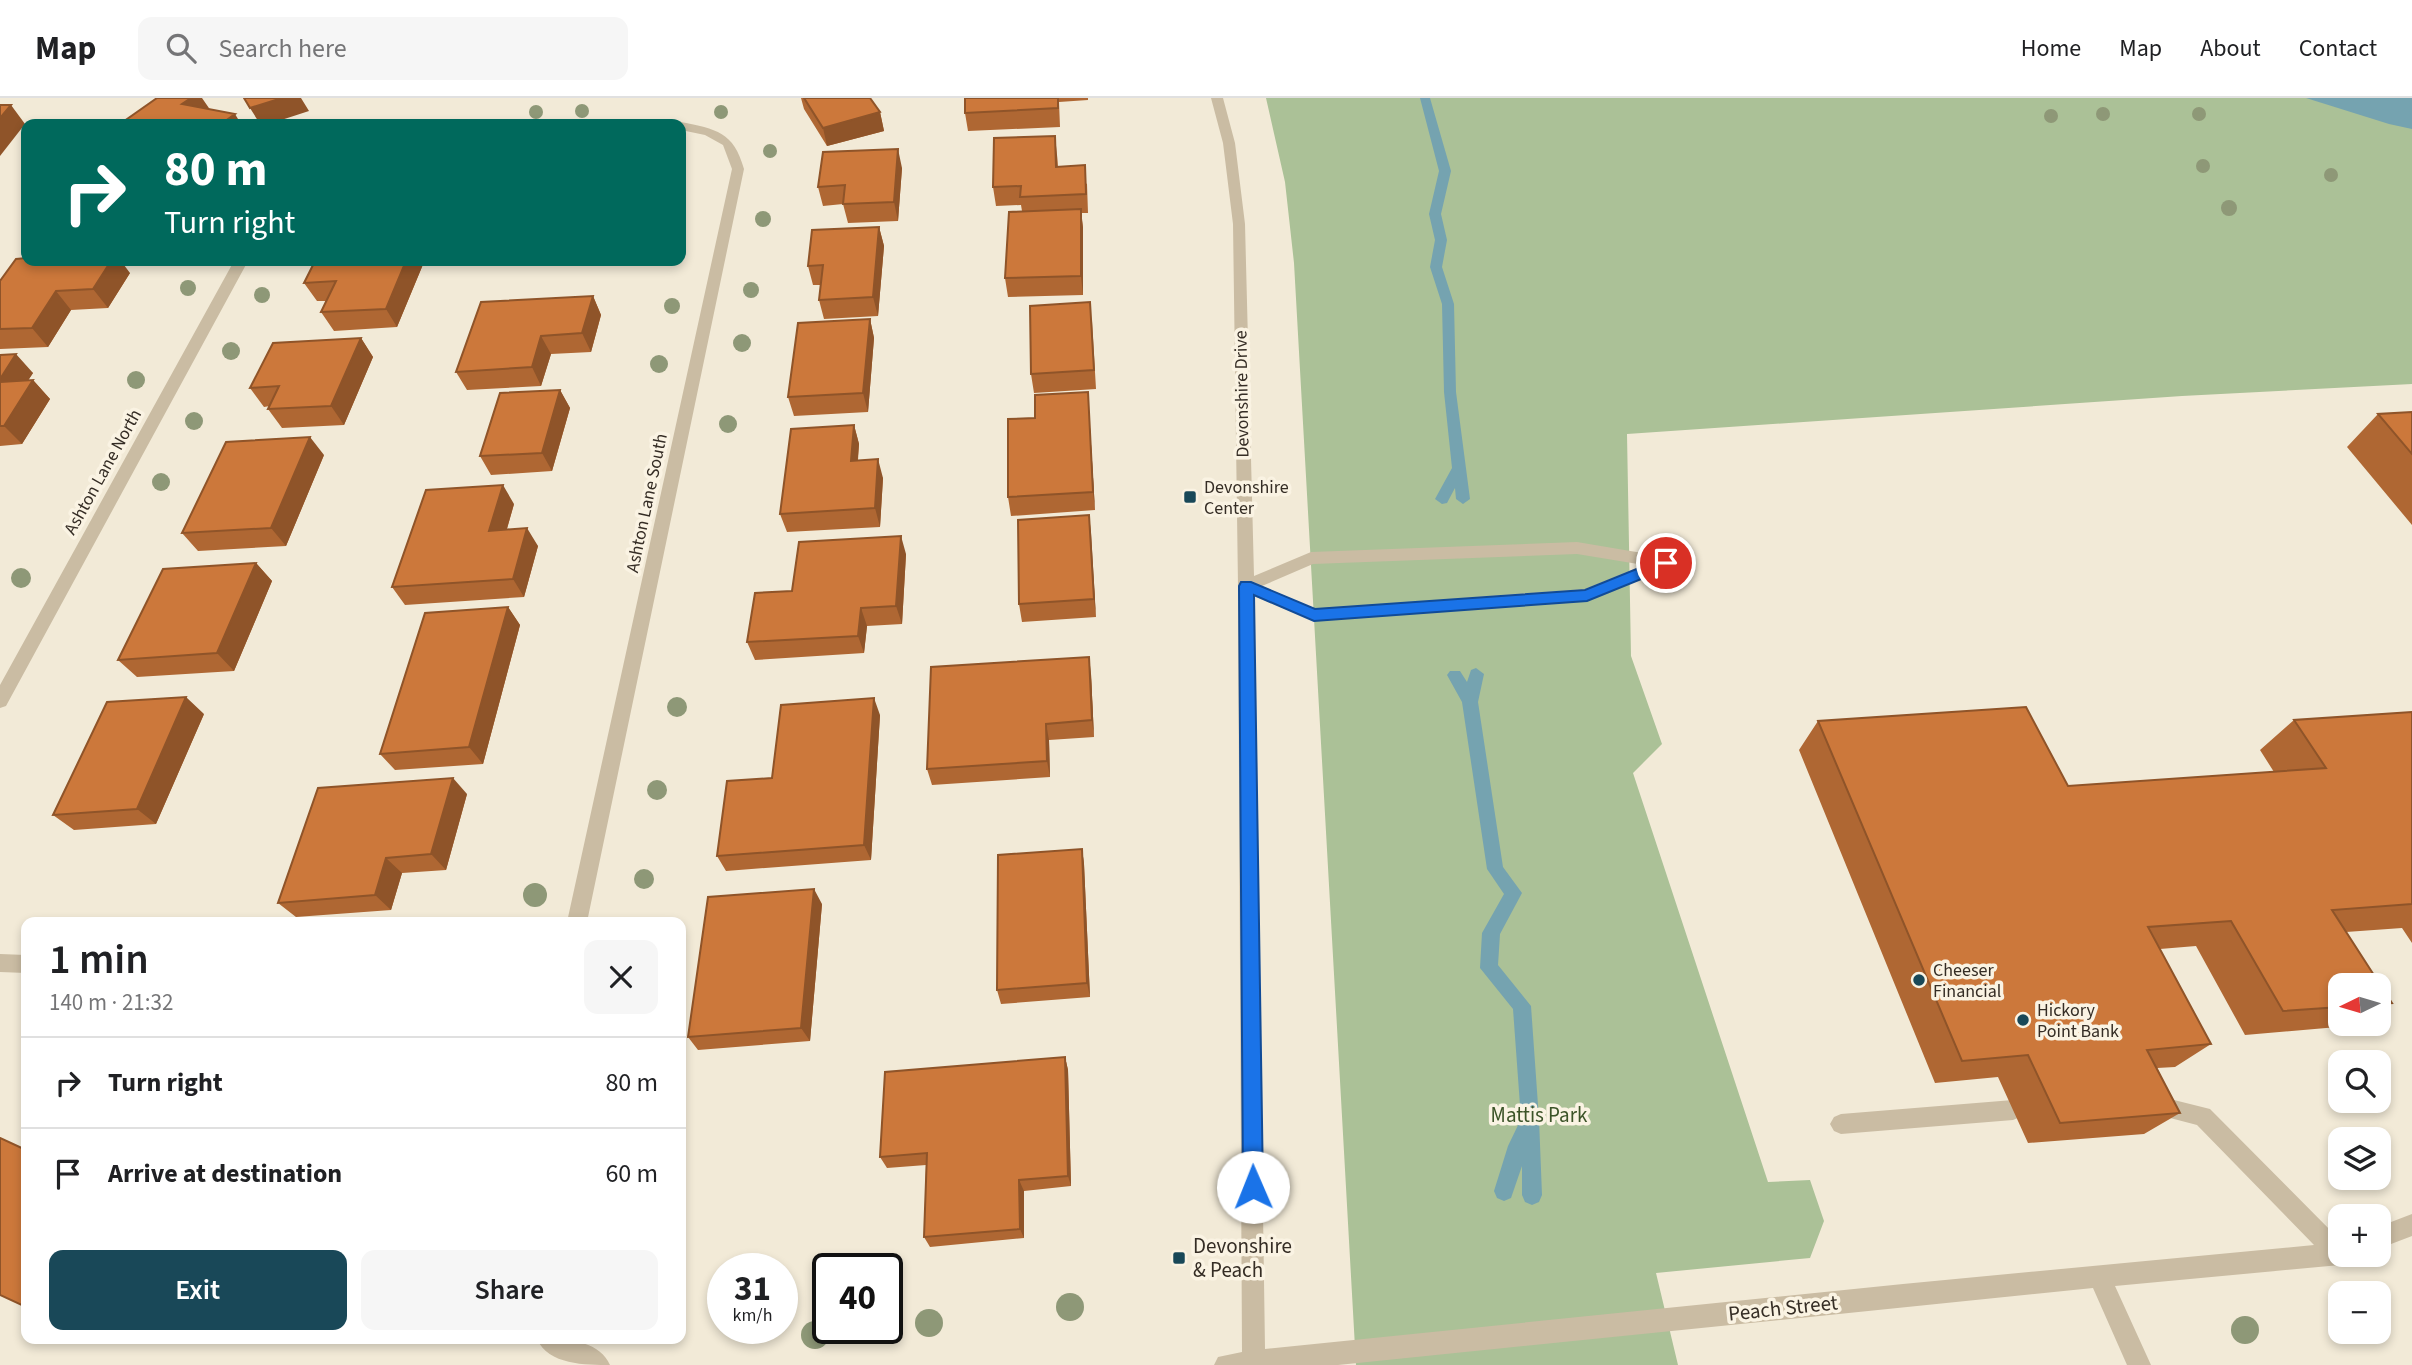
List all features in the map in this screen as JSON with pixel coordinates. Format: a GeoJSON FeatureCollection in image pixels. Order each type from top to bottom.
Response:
{"type":"FeatureCollection","features":[{"type":"Feature","properties":{"kind":"street","name":"Devonshire Drive"},"geometry":{"type":"LineString","coordinates":[[1217,98],[1229,143],[1239,224],[1246,586],[1254,1364]]}},
{"type":"Feature","properties":{"kind":"street","name":"Ashton Lane South"},"geometry":{"type":"LineString","coordinates":[[578,917],[738,169],[732,148],[720,138],[686,127]]}},
{"type":"Feature","properties":{"kind":"street","name":"Ashton Lane North"},"geometry":{"type":"LineString","coordinates":[[0,701],[237,266]]}},
{"type":"Feature","properties":{"kind":"street"},"geometry":{"type":"LineString","coordinates":[[1577,548],[1666,563],[1587,595],[1314,615],[1246,586],[1311,558],[1577,548]]}},
{"type":"Feature","properties":{"kind":"street"},"geometry":{"type":"LineString","coordinates":[[0,963],[21,964]]}},
{"type":"Feature","properties":{"kind":"street"},"geometry":{"type":"LineString","coordinates":[[2139,1102],[2203,1116],[2328,1242]]}},
{"type":"Feature","properties":{"kind":"street"},"geometry":{"type":"LineString","coordinates":[[1841,1124],[2013,1110]]}},
{"type":"Feature","properties":{"kind":"street"},"geometry":{"type":"LineString","coordinates":[[2391,1233],[2412,1225]]}},
{"type":"Feature","properties":{"kind":"street","name":"Peach Street"},"geometry":{"type":"LineString","coordinates":[[1226,1365],[2328,1255]]}},
{"type":"Feature","properties":{"kind":"street"},"geometry":{"type":"LineString","coordinates":[[2098,1276],[2140,1365]]}},
{"type":"Feature","properties":{"kind":"street"},"geometry":{"type":"LineString","coordinates":[[559,1344],[598,1365]]}},
{"type":"Feature","properties":{"kind":"green space","name":"Mattis Park"},"geometry":{"type":"Polygon","coordinates":[[[1266,98],[2412,98],[2412,384],[2182,396],[1627,434],[1631,656],[1662,744],[1633,773],[1768,1182],[1810,1180],[1824,1221],[1810,1258],[1656,1273],[1678,1365],[1356,1365],[1294,263],[1285,182],[1266,98]]]}},
{"type":"Feature","properties":{"kind":"water"},"geometry":{"type":"Polygon","coordinates":[[[2306,98],[2412,98],[2412,129],[2389,124],[2306,98]]]}},
{"type":"Feature","properties":{"kind":"building"},"geometry":{"type":"Polygon","coordinates":[[[157,98],[191,98],[182,104],[235,114],[228,119],[127,119],[157,98]]]}},
{"type":"Feature","properties":{"kind":"building"},"geometry":{"type":"Polygon","coordinates":[[[244,98],[282,98],[250,108],[244,98]]]}},
{"type":"Feature","properties":{"kind":"building"},"geometry":{"type":"Polygon","coordinates":[[[804,98],[870,98],[880,112],[823,128],[804,98]]]}},
{"type":"Feature","properties":{"kind":"building"},"geometry":{"type":"Polygon","coordinates":[[[965,98],[1058,98],[1058,108],[965,113],[965,98]]]}},
{"type":"Feature","properties":{"kind":"building"},"geometry":{"type":"Polygon","coordinates":[[[0,105],[11,105],[0,118],[0,105]]]}},
{"type":"Feature","properties":{"kind":"building"},"geometry":{"type":"Polygon","coordinates":[[[1055,136],[1056,167],[1085,165],[1086,194],[1020,197],[1021,186],[993,187],[994,138],[1055,136]]]}},
{"type":"Feature","properties":{"kind":"building"},"geometry":{"type":"Polygon","coordinates":[[[898,149],[894,202],[843,204],[845,185],[818,187],[823,152],[898,149]]]}},
{"type":"Feature","properties":{"kind":"building"},"geometry":{"type":"Polygon","coordinates":[[[1081,209],[1081,276],[1005,278],[1009,212],[1081,209]]]}},
{"type":"Feature","properties":{"kind":"building"},"geometry":{"type":"Polygon","coordinates":[[[879,227],[873,297],[819,300],[823,265],[808,266],[812,230],[879,227]]]}},
{"type":"Feature","properties":{"kind":"building"},"geometry":{"type":"Polygon","coordinates":[[[21,258],[21,266],[108,266],[93,289],[56,291],[32,328],[0,329],[0,281],[16,259],[21,258]]]}},
{"type":"Feature","properties":{"kind":"building"},"geometry":{"type":"Polygon","coordinates":[[[312,266],[404,266],[386,309],[321,312],[336,281],[304,283],[312,266]]]}},
{"type":"Feature","properties":{"kind":"building"},"geometry":{"type":"Polygon","coordinates":[[[593,296],[582,333],[541,336],[532,367],[456,372],[481,302],[593,296]]]}},
{"type":"Feature","properties":{"kind":"building"},"geometry":{"type":"Polygon","coordinates":[[[1090,302],[1094,370],[1031,374],[1030,306],[1090,302]]]}},
{"type":"Feature","properties":{"kind":"building"},"geometry":{"type":"Polygon","coordinates":[[[870,319],[863,393],[788,397],[798,323],[870,319]]]}},
{"type":"Feature","properties":{"kind":"building"},"geometry":{"type":"Polygon","coordinates":[[[361,338],[331,406],[268,409],[279,386],[250,388],[273,343],[361,338]]]}},
{"type":"Feature","properties":{"kind":"building"},"geometry":{"type":"Polygon","coordinates":[[[16,354],[0,379],[0,355],[16,354]]]}},
{"type":"Feature","properties":{"kind":"building"},"geometry":{"type":"Polygon","coordinates":[[[33,380],[4,426],[0,426],[0,382],[33,380]]]}},
{"type":"Feature","properties":{"kind":"building"},"geometry":{"type":"Polygon","coordinates":[[[560,390],[542,453],[480,456],[500,393],[560,390]]]}},
{"type":"Feature","properties":{"kind":"building"},"geometry":{"type":"Polygon","coordinates":[[[1088,392],[1093,492],[1008,497],[1008,419],[1035,418],[1035,395],[1088,392]]]}},
{"type":"Feature","properties":{"kind":"building"},"geometry":{"type":"Polygon","coordinates":[[[2412,412],[2412,454],[2378,414],[2412,412]]]}},
{"type":"Feature","properties":{"kind":"building"},"geometry":{"type":"Polygon","coordinates":[[[854,425],[851,461],[878,459],[875,508],[780,514],[791,429],[854,425]]]}},
{"type":"Feature","properties":{"kind":"building"},"geometry":{"type":"Polygon","coordinates":[[[310,437],[271,528],[182,533],[226,442],[310,437]]]}},
{"type":"Feature","properties":{"kind":"building"},"geometry":{"type":"Polygon","coordinates":[[[503,485],[489,531],[527,528],[513,579],[392,587],[426,490],[503,485]]]}},
{"type":"Feature","properties":{"kind":"building"},"geometry":{"type":"Polygon","coordinates":[[[1089,515],[1094,599],[1019,604],[1018,520],[1089,515]]]}},
{"type":"Feature","properties":{"kind":"building"},"geometry":{"type":"Polygon","coordinates":[[[901,536],[896,606],[861,608],[858,636],[747,642],[755,593],[792,591],[799,542],[901,536]]]}},
{"type":"Feature","properties":{"kind":"building"},"geometry":{"type":"Polygon","coordinates":[[[256,563],[217,653],[118,660],[163,569],[256,563]]]}},
{"type":"Feature","properties":{"kind":"building"},"geometry":{"type":"Polygon","coordinates":[[[508,607],[469,747],[380,754],[425,613],[508,607]]]}},
{"type":"Feature","properties":{"kind":"building"},"geometry":{"type":"Polygon","coordinates":[[[1089,657],[1092,720],[1046,724],[1047,761],[927,769],[931,667],[1089,657]]]}},
{"type":"Feature","properties":{"kind":"building"},"geometry":{"type":"Polygon","coordinates":[[[186,697],[137,809],[53,815],[107,702],[186,697]]]}},
{"type":"Feature","properties":{"kind":"building"},"geometry":{"type":"Polygon","coordinates":[[[874,698],[864,845],[717,856],[727,781],[772,778],[781,705],[874,698]]]}},
{"type":"Feature","properties":{"kind":"building"},"geometry":{"type":"Polygon","coordinates":[[[2026,707],[2068,786],[2326,768],[2294,720],[2412,712],[2412,904],[2332,910],[2373,973],[2328,973],[2328,1008],[2283,1011],[2231,921],[2148,927],[2211,1044],[2147,1050],[2180,1113],[2060,1123],[2028,1055],[1962,1061],[1818,721],[2026,707]]]}},
{"type":"Feature","properties":{"kind":"building"},"geometry":{"type":"Polygon","coordinates":[[[453,778],[431,854],[386,858],[375,895],[278,903],[318,788],[453,778]]]}},
{"type":"Feature","properties":{"kind":"building"},"geometry":{"type":"Polygon","coordinates":[[[1082,849],[1087,983],[997,990],[998,855],[1082,849]]]}},
{"type":"Feature","properties":{"kind":"building"},"geometry":{"type":"Polygon","coordinates":[[[814,889],[801,1028],[688,1037],[708,897],[814,889]]]}},
{"type":"Feature","properties":{"kind":"building"},"geometry":{"type":"Polygon","coordinates":[[[1065,1057],[1068,1176],[1019,1180],[1020,1229],[924,1237],[927,1153],[880,1157],[885,1072],[1065,1057]]]}},
{"type":"Feature","properties":{"kind":"building"},"geometry":{"type":"Polygon","coordinates":[[[0,1138],[21,1148],[21,1305],[0,1295],[0,1138]]]}},
{"type":"Feature","properties":{"kind":"waterway"},"geometry":{"type":"LineString","coordinates":[[1425,98],[1445,171],[1435,214],[1441,240],[1436,267],[1448,304],[1450,392],[1463,499]]}},
{"type":"Feature","properties":{"kind":"waterway"},"geometry":{"type":"LineString","coordinates":[[1442,499],[1459,468]]}},
{"type":"Feature","properties":{"kind":"waterway"},"geometry":{"type":"LineString","coordinates":[[1470,702],[1476,674]]}},
{"type":"Feature","properties":{"kind":"waterway"},"geometry":{"type":"LineString","coordinates":[[1455,675],[1470,702]]}},
{"type":"Feature","properties":{"kind":"waterway"},"geometry":{"type":"LineString","coordinates":[[1470,702],[1495,869],[1513,893],[1491,933],[1489,968],[1522,1006],[1532,1195]]}},
{"type":"Feature","properties":{"kind":"waterway"},"geometry":{"type":"LineString","coordinates":[[1504,1191],[1528,1124]]}},
{"type":"Feature","properties":{"kind":"place","name":"Devonshire Center"},"geometry":{"type":"Point","coordinates":[1190,497]}},
{"type":"Feature","properties":{"kind":"place","name":"Cheeser Financial"},"geometry":{"type":"Point","coordinates":[1919,980]}},
{"type":"Feature","properties":{"kind":"place","name":"Hickory Point Bank"},"geometry":{"type":"Point","coordinates":[2023,1020]}},
{"type":"Feature","properties":{"kind":"place","name":"Devonshire & Peach"},"geometry":{"type":"Point","coordinates":[1179,1258]}},
{"type":"Feature","properties":{"kind":"route"},"geometry":{"type":"LineString","coordinates":[[1253,1187],[1246,586],[1314,615],[1587,595],[1666,563]]}}]}
